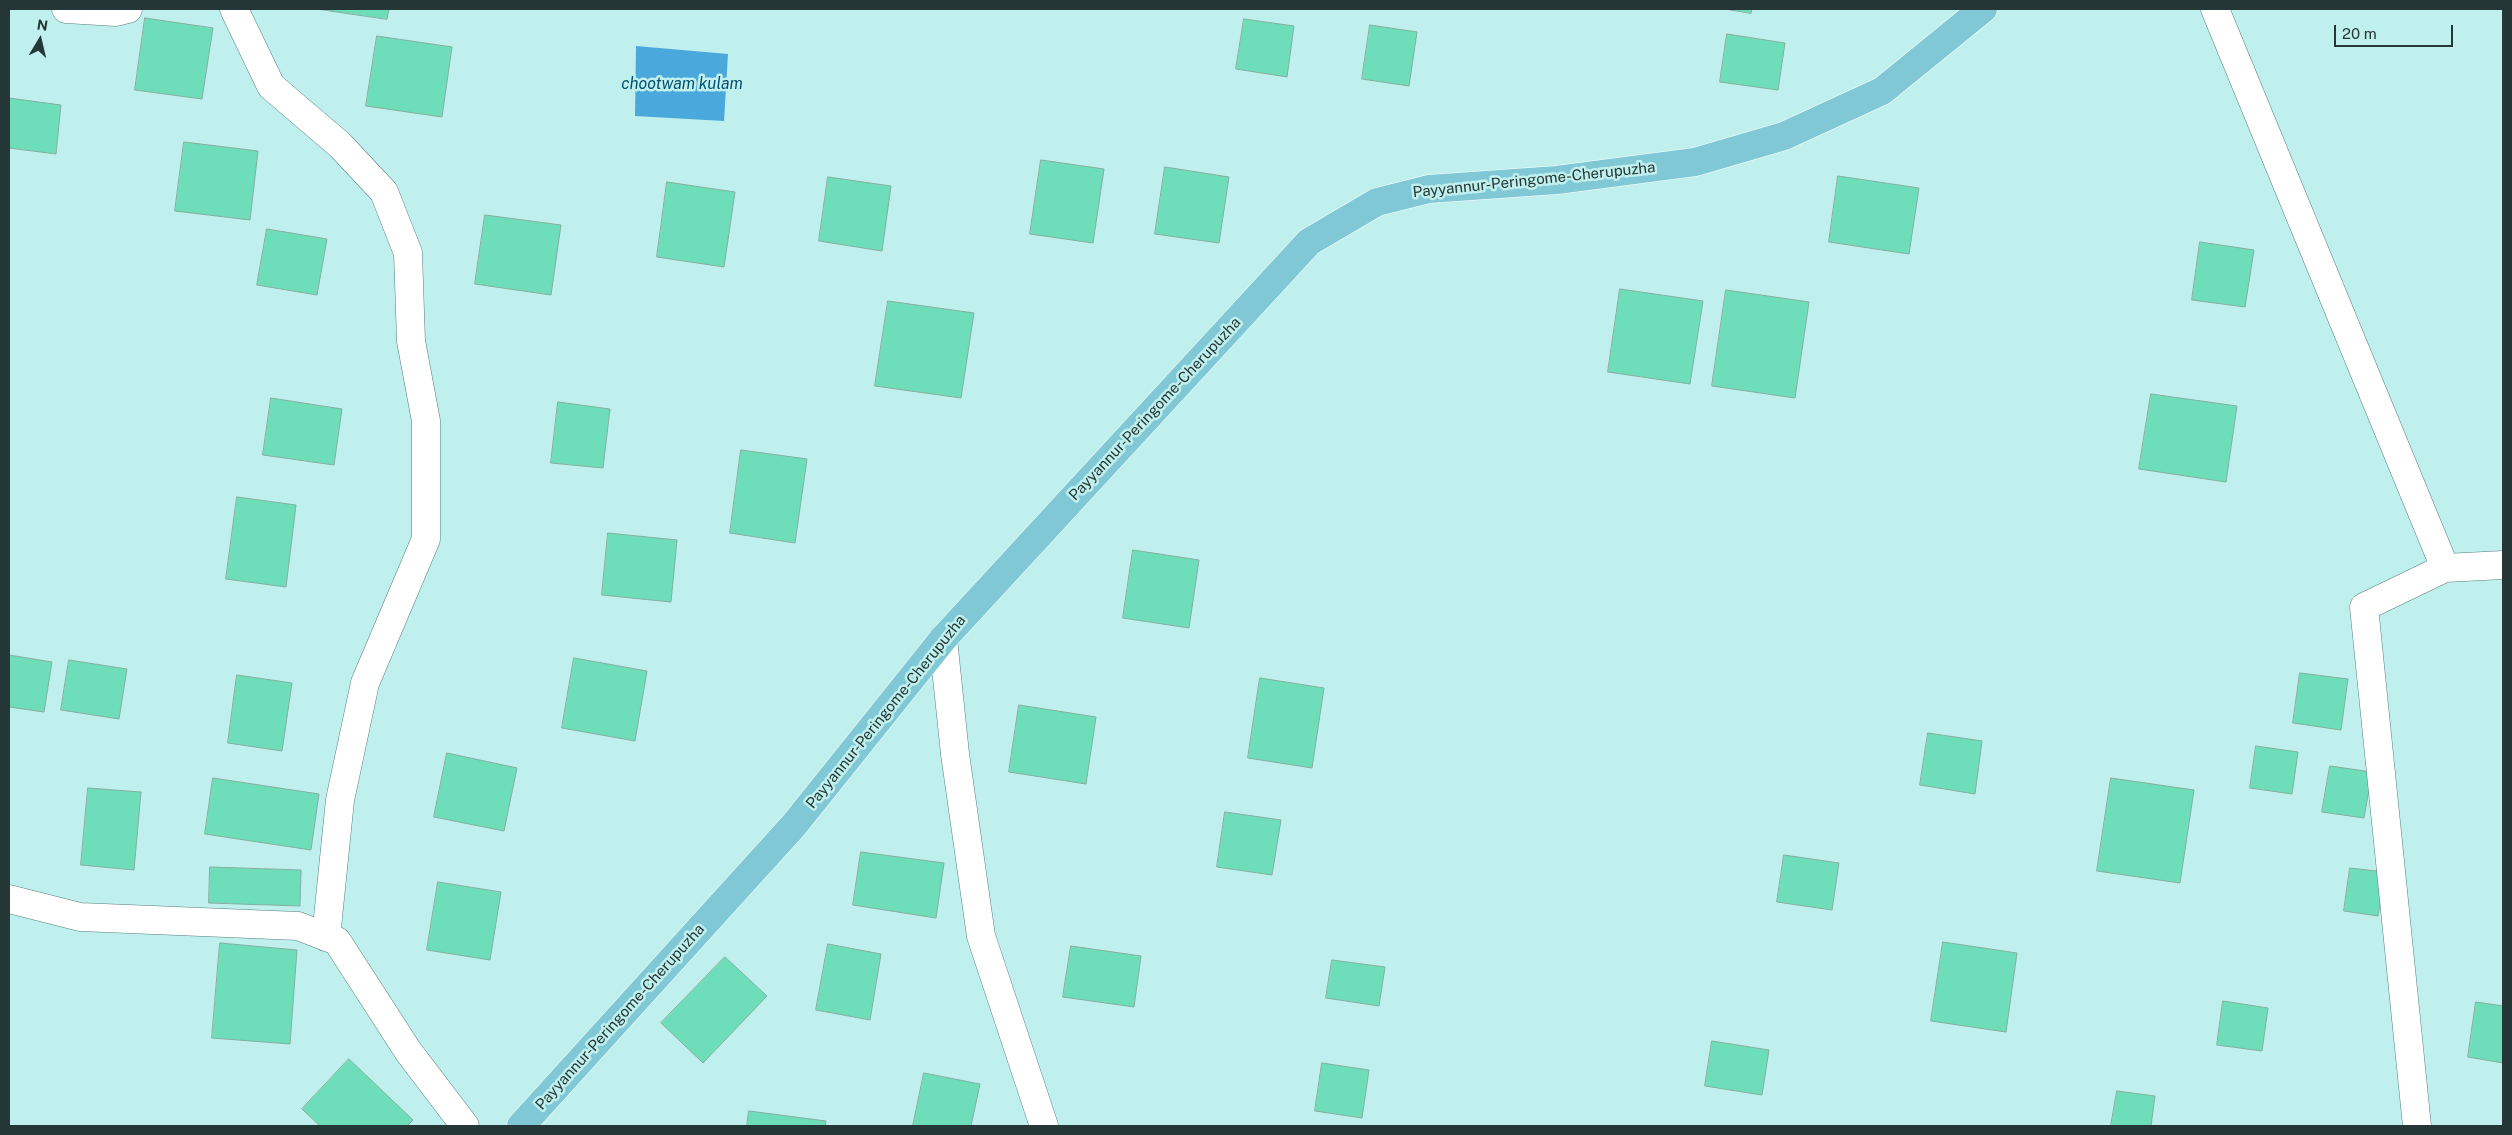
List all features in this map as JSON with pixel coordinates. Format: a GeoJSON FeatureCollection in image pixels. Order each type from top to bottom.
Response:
{"type":"FeatureCollection","features":[{"type":"Feature","properties":{"kind":"main road","name":"Payyannur-Peringome-Cherupuzha"},"geometry":{"type":"LineString","coordinates":[[521,1126],[794,825],[943,639],[1309,242],[1377,202],[1429,190],[1557,180],[1695,162],[1784,136],[1882,91],[1982,9]]}},
{"type":"Feature","properties":{"kind":"street"},"geometry":{"type":"LineString","coordinates":[[66,9],[116,12],[128,9]]}},
{"type":"Feature","properties":{"kind":"street"},"geometry":{"type":"LineString","coordinates":[[234,9],[271,86],[340,146],[384,192],[408,253],[411,341],[426,421],[426,539],[364,683],[340,800],[326,937]]}},
{"type":"Feature","properties":{"kind":"street"},"geometry":{"type":"LineString","coordinates":[[2215,9],[2445,568]]}},
{"type":"Feature","properties":{"kind":"street"},"geometry":{"type":"LineString","coordinates":[[2418,1126],[2364,607],[2445,568],[2503,565]]}},
{"type":"Feature","properties":{"kind":"street"},"geometry":{"type":"LineString","coordinates":[[943,639],[955,754],[982,936],[1044,1126]]}},
{"type":"Feature","properties":{"kind":"street"},"geometry":{"type":"LineString","coordinates":[[9,899],[80,917],[298,926],[337,941],[408,1051],[465,1126]]}},
{"type":"Feature","properties":{"kind":"water","name":"chootwam kulam"},"geometry":{"type":"Polygon","coordinates":[[[636,46],[728,54],[724,121],[635,116],[636,46]]]}},
{"type":"Feature","properties":{"kind":"building"},"geometry":{"type":"Polygon","coordinates":[[[317,9],[389,9],[387,19],[317,9]]]}},
{"type":"Feature","properties":{"kind":"building"},"geometry":{"type":"Polygon","coordinates":[[[1725,9],[1752,9],[1751,13],[1725,9]]]}},
{"type":"Feature","properties":{"kind":"building"},"geometry":{"type":"Polygon","coordinates":[[[145,18],[213,28],[202,99],[135,90],[145,18]]]}},
{"type":"Feature","properties":{"kind":"building"},"geometry":{"type":"Polygon","coordinates":[[[1244,19],[1294,26],[1287,77],[1236,69],[1244,19]]]}},
{"type":"Feature","properties":{"kind":"building"},"geometry":{"type":"Polygon","coordinates":[[[1370,25],[1417,32],[1409,86],[1362,79],[1370,25]]]}},
{"type":"Feature","properties":{"kind":"building"},"geometry":{"type":"Polygon","coordinates":[[[1727,34],[1785,43],[1778,90],[1720,82],[1727,34]]]}},
{"type":"Feature","properties":{"kind":"building"},"geometry":{"type":"Polygon","coordinates":[[[377,36],[452,47],[442,117],[366,106],[377,36]]]}},
{"type":"Feature","properties":{"kind":"building"},"geometry":{"type":"Polygon","coordinates":[[[9,98],[61,105],[56,154],[9,148],[9,98]]]}},
{"type":"Feature","properties":{"kind":"building"},"geometry":{"type":"Polygon","coordinates":[[[184,142],[258,151],[250,220],[175,211],[184,142]]]}},
{"type":"Feature","properties":{"kind":"building"},"geometry":{"type":"Polygon","coordinates":[[[1041,160],[1104,169],[1093,243],[1030,234],[1041,160]]]}},
{"type":"Feature","properties":{"kind":"building"},"geometry":{"type":"Polygon","coordinates":[[[1165,167],[1229,177],[1219,243],[1155,234],[1165,167]]]}},
{"type":"Feature","properties":{"kind":"building"},"geometry":{"type":"Polygon","coordinates":[[[1838,176],[1919,188],[1909,254],[1829,242],[1838,176]]]}},
{"type":"Feature","properties":{"kind":"building"},"geometry":{"type":"Polygon","coordinates":[[[828,177],[891,186],[882,251],[819,241],[828,177]]]}},
{"type":"Feature","properties":{"kind":"building"},"geometry":{"type":"Polygon","coordinates":[[[667,182],[735,192],[724,267],[657,257],[667,182]]]}},
{"type":"Feature","properties":{"kind":"building"},"geometry":{"type":"Polygon","coordinates":[[[485,215],[561,225],[551,295],[475,284],[485,215]]]}},
{"type":"Feature","properties":{"kind":"building"},"geometry":{"type":"Polygon","coordinates":[[[267,229],[327,239],[317,295],[257,285],[267,229]]]}},
{"type":"Feature","properties":{"kind":"building"},"geometry":{"type":"Polygon","coordinates":[[[2200,242],[2254,250],[2245,307],[2192,300],[2200,242]]]}},
{"type":"Feature","properties":{"kind":"building"},"geometry":{"type":"Polygon","coordinates":[[[1620,289],[1703,301],[1690,384],[1608,372],[1620,289]]]}},
{"type":"Feature","properties":{"kind":"building"},"geometry":{"type":"Polygon","coordinates":[[[1726,290],[1809,302],[1795,398],[1712,386],[1726,290]]]}},
{"type":"Feature","properties":{"kind":"building"},"geometry":{"type":"Polygon","coordinates":[[[888,301],[974,313],[961,398],[875,386],[888,301]]]}},
{"type":"Feature","properties":{"kind":"building"},"geometry":{"type":"Polygon","coordinates":[[[2151,394],[2237,406],[2226,482],[2139,469],[2151,394]]]}},
{"type":"Feature","properties":{"kind":"building"},"geometry":{"type":"Polygon","coordinates":[[[271,398],[342,409],[334,465],[263,455],[271,398]]]}},
{"type":"Feature","properties":{"kind":"building"},"geometry":{"type":"Polygon","coordinates":[[[558,402],[610,409],[603,468],[551,463],[558,402]]]}},
{"type":"Feature","properties":{"kind":"building"},"geometry":{"type":"Polygon","coordinates":[[[741,450],[807,459],[795,543],[730,533],[741,450]]]}},
{"type":"Feature","properties":{"kind":"building"},"geometry":{"type":"Polygon","coordinates":[[[237,497],[296,505],[286,587],[226,579],[237,497]]]}},
{"type":"Feature","properties":{"kind":"building"},"geometry":{"type":"Polygon","coordinates":[[[608,533],[677,540],[671,602],[602,595],[608,533]]]}},
{"type":"Feature","properties":{"kind":"building"},"geometry":{"type":"Polygon","coordinates":[[[1133,550],[1199,560],[1189,628],[1123,618],[1133,550]]]}},
{"type":"Feature","properties":{"kind":"building"},"geometry":{"type":"Polygon","coordinates":[[[9,655],[52,662],[44,712],[9,707],[9,655]]]}},
{"type":"Feature","properties":{"kind":"building"},"geometry":{"type":"Polygon","coordinates":[[[574,658],[647,671],[635,741],[562,728],[574,658]]]}},
{"type":"Feature","properties":{"kind":"building"},"geometry":{"type":"Polygon","coordinates":[[[69,660],[127,669],[119,719],[61,710],[69,660]]]}},
{"type":"Feature","properties":{"kind":"building"},"geometry":{"type":"Polygon","coordinates":[[[2300,673],[2348,679],[2341,730],[2293,723],[2300,673]]]}},
{"type":"Feature","properties":{"kind":"building"},"geometry":{"type":"Polygon","coordinates":[[[237,675],[292,683],[282,751],[228,743],[237,675]]]}},
{"type":"Feature","properties":{"kind":"building"},"geometry":{"type":"Polygon","coordinates":[[[1260,678],[1324,688],[1312,768],[1248,758],[1260,678]]]}},
{"type":"Feature","properties":{"kind":"building"},"geometry":{"type":"Polygon","coordinates":[[[1019,705],[1096,717],[1086,784],[1009,772],[1019,705]]]}},
{"type":"Feature","properties":{"kind":"building"},"geometry":{"type":"Polygon","coordinates":[[[1928,733],[1982,741],[1975,794],[1920,785],[1928,733]]]}},
{"type":"Feature","properties":{"kind":"building"},"geometry":{"type":"Polygon","coordinates":[[[2256,746],[2298,752],[2292,794],[2250,788],[2256,746]]]}},
{"type":"Feature","properties":{"kind":"building"},"geometry":{"type":"Polygon","coordinates":[[[447,753],[517,768],[504,831],[434,817],[447,753]]]}},
{"type":"Feature","properties":{"kind":"building"},"geometry":{"type":"Polygon","coordinates":[[[2330,766],[2372,772],[2364,818],[2322,812],[2330,766]]]}},
{"type":"Feature","properties":{"kind":"building"},"geometry":{"type":"Polygon","coordinates":[[[213,778],[319,794],[311,850],[205,834],[213,778]]]}},
{"type":"Feature","properties":{"kind":"building"},"geometry":{"type":"Polygon","coordinates":[[[2111,778],[2194,790],[2180,883],[2097,871],[2111,778]]]}},
{"type":"Feature","properties":{"kind":"building"},"geometry":{"type":"Polygon","coordinates":[[[88,788],[141,792],[134,870],[81,865],[88,788]]]}},
{"type":"Feature","properties":{"kind":"building"},"geometry":{"type":"Polygon","coordinates":[[[1225,812],[1281,820],[1272,875],[1217,867],[1225,812]]]}},
{"type":"Feature","properties":{"kind":"building"},"geometry":{"type":"Polygon","coordinates":[[[861,852],[944,863],[936,918],[853,905],[861,852]]]}},
{"type":"Feature","properties":{"kind":"building"},"geometry":{"type":"Polygon","coordinates":[[[1784,855],[1839,863],[1832,910],[1777,902],[1784,855]]]}},
{"type":"Feature","properties":{"kind":"building"},"geometry":{"type":"Polygon","coordinates":[[[210,867],[301,870],[300,906],[209,903],[210,867]]]}},
{"type":"Feature","properties":{"kind":"building"},"geometry":{"type":"Polygon","coordinates":[[[2350,868],[2385,872],[2378,916],[2344,911],[2350,868]]]}},
{"type":"Feature","properties":{"kind":"building"},"geometry":{"type":"Polygon","coordinates":[[[438,882],[501,892],[490,960],[427,950],[438,882]]]}},
{"type":"Feature","properties":{"kind":"building"},"geometry":{"type":"Polygon","coordinates":[[[1943,942],[2017,953],[2006,1032],[1931,1021],[1943,942]]]}},
{"type":"Feature","properties":{"kind":"building"},"geometry":{"type":"Polygon","coordinates":[[[220,943],[297,950],[290,1044],[212,1038],[220,943]]]}},
{"type":"Feature","properties":{"kind":"building"},"geometry":{"type":"Polygon","coordinates":[[[828,944],[881,954],[870,1020],[816,1010],[828,944]]]}},
{"type":"Feature","properties":{"kind":"building"},"geometry":{"type":"Polygon","coordinates":[[[1071,946],[1141,956],[1134,1007],[1063,997],[1071,946]]]}},
{"type":"Feature","properties":{"kind":"building"},"geometry":{"type":"Polygon","coordinates":[[[725,957],[767,996],[703,1063],[661,1023],[725,957]]]}},
{"type":"Feature","properties":{"kind":"building"},"geometry":{"type":"Polygon","coordinates":[[[1332,960],[1385,967],[1379,1006],[1326,998],[1332,960]]]}},
{"type":"Feature","properties":{"kind":"building"},"geometry":{"type":"Polygon","coordinates":[[[2223,1001],[2268,1008],[2262,1051],[2217,1045],[2223,1001]]]}},
{"type":"Feature","properties":{"kind":"building"},"geometry":{"type":"Polygon","coordinates":[[[2476,1002],[2503,1006],[2503,1063],[2468,1057],[2476,1002]]]}},
{"type":"Feature","properties":{"kind":"building"},"geometry":{"type":"Polygon","coordinates":[[[1712,1041],[1769,1050],[1762,1095],[1705,1086],[1712,1041]]]}},
{"type":"Feature","properties":{"kind":"building"},"geometry":{"type":"Polygon","coordinates":[[[349,1059],[413,1120],[407,1126],[320,1126],[302,1109],[349,1059]]]}},
{"type":"Feature","properties":{"kind":"building"},"geometry":{"type":"Polygon","coordinates":[[[1322,1063],[1369,1070],[1362,1118],[1315,1111],[1322,1063]]]}},
{"type":"Feature","properties":{"kind":"building"},"geometry":{"type":"Polygon","coordinates":[[[924,1073],[980,1084],[971,1126],[913,1126],[924,1073]]]}},
{"type":"Feature","properties":{"kind":"building"},"geometry":{"type":"Polygon","coordinates":[[[2117,1091],[2155,1096],[2151,1126],[2111,1126],[2117,1091]]]}},
{"type":"Feature","properties":{"kind":"building"},"geometry":{"type":"Polygon","coordinates":[[[749,1111],[826,1121],[825,1126],[747,1126],[749,1111]]]}}]}
